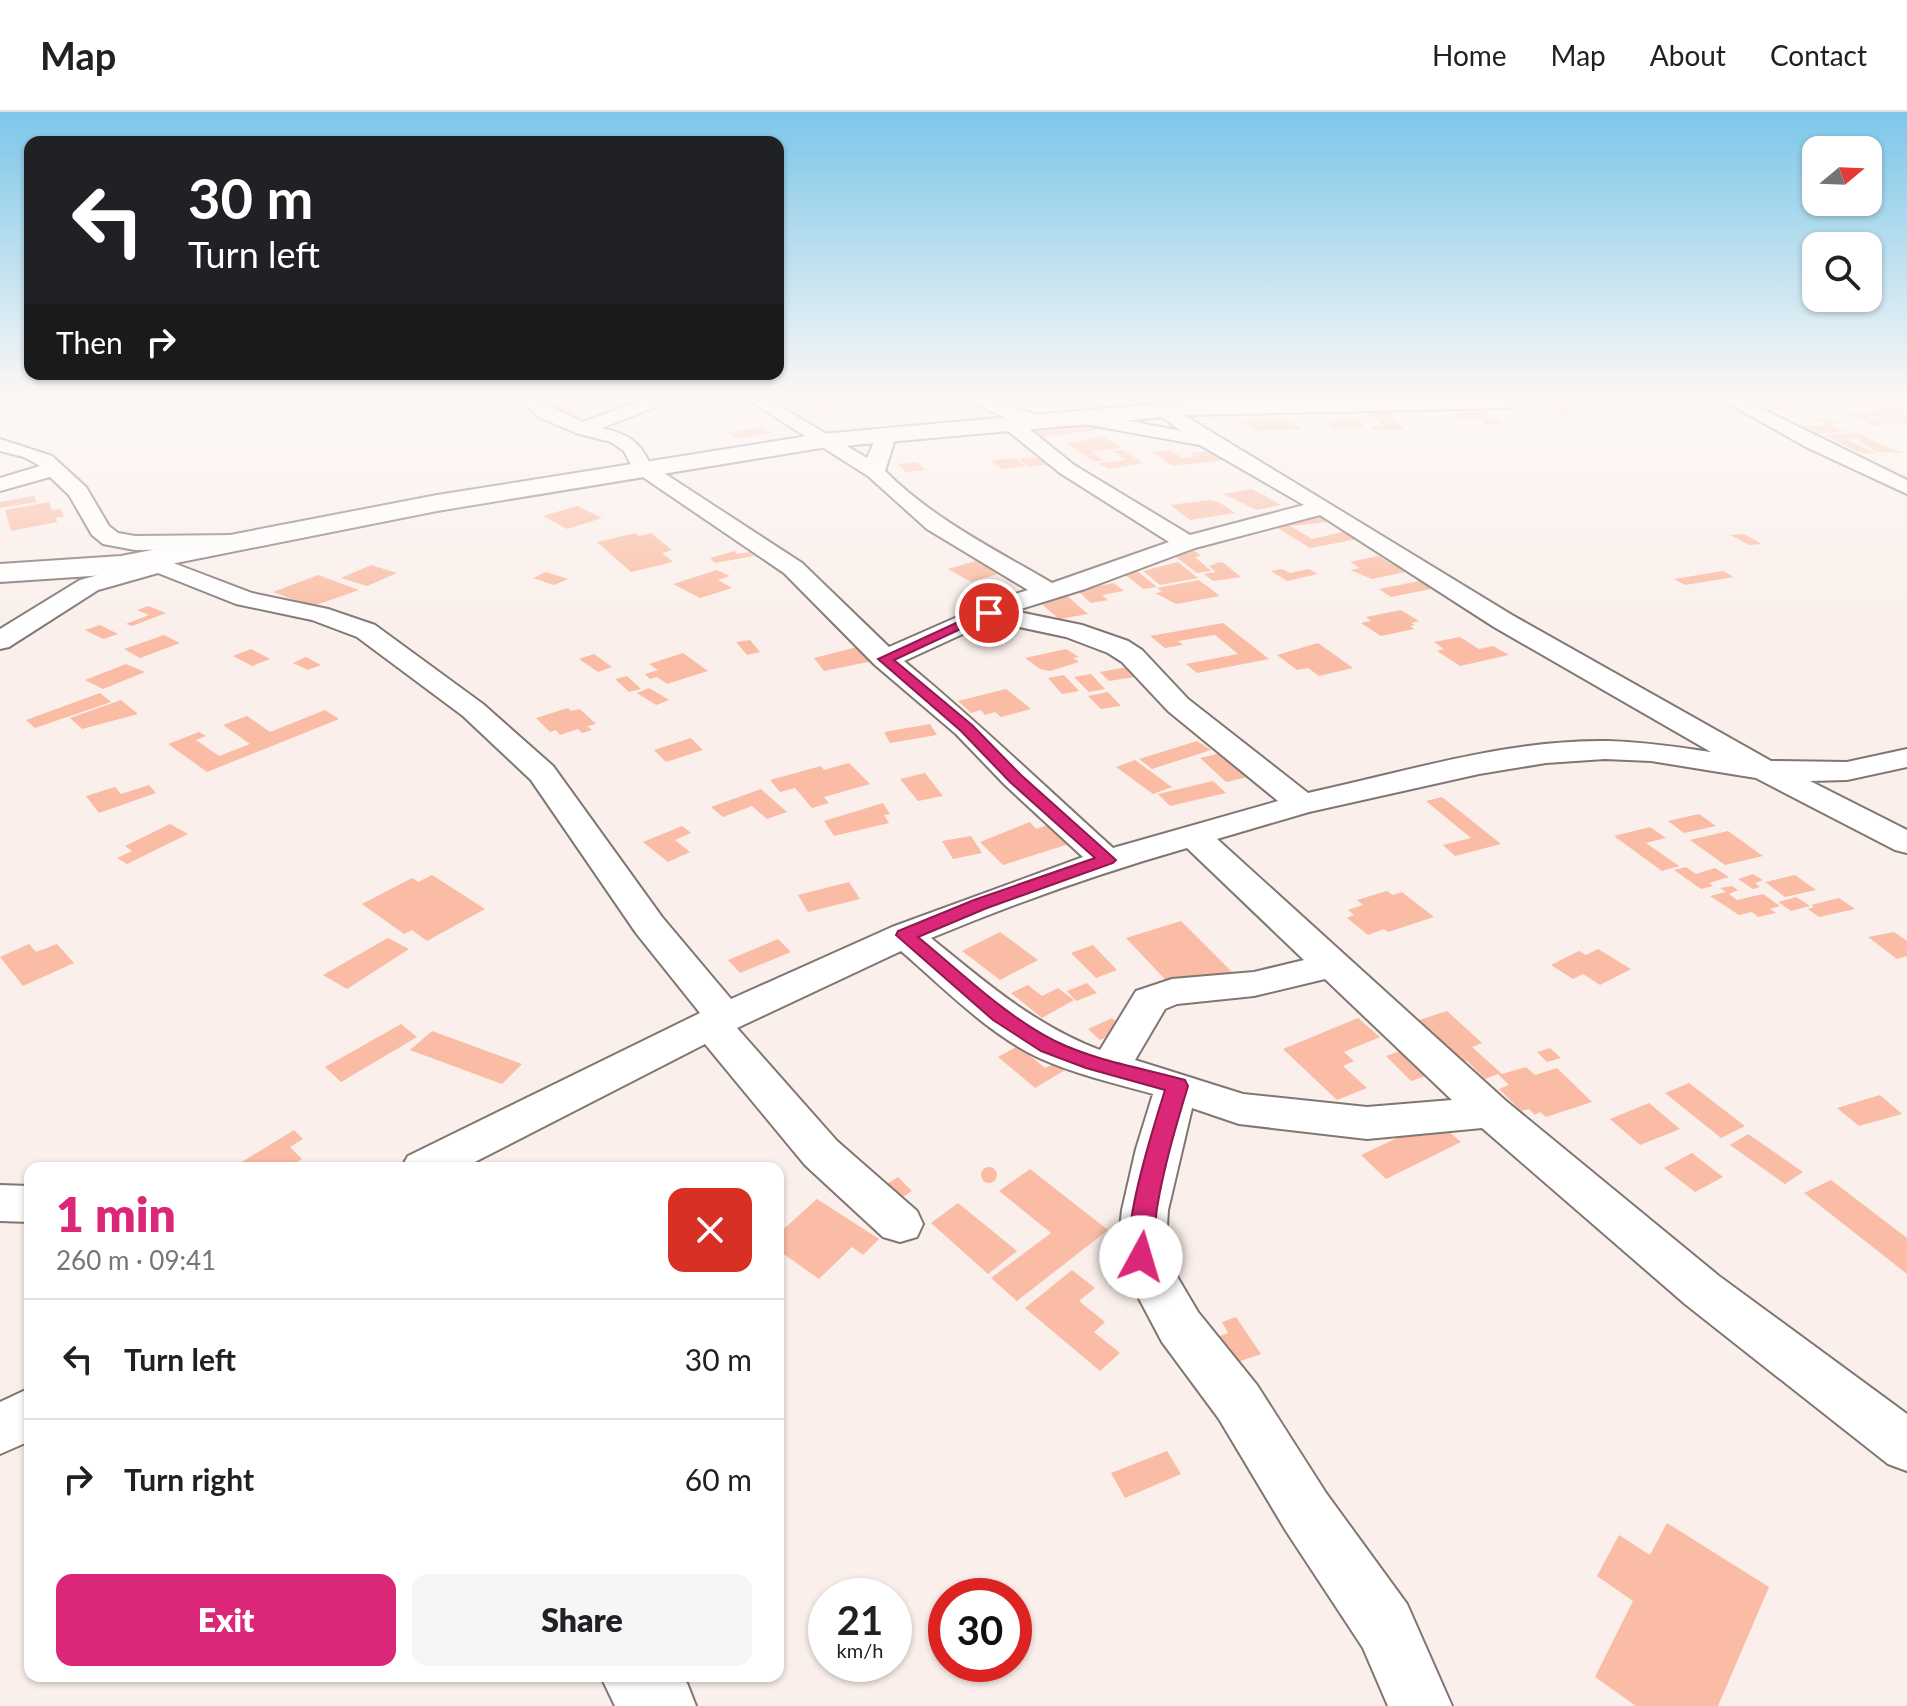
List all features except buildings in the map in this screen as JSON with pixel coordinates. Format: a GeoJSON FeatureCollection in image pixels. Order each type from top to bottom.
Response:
{"type":"FeatureCollection","features":[{"type":"Feature","properties":{"kind":"street"},"geometry":{"type":"LineString","coordinates":[[0,485],[32,475]]}},
{"type":"Feature","properties":{"kind":"street"},"geometry":{"type":"LineString","coordinates":[[60,475],[78,492],[100,530],[111,539],[135,543],[238,542]]}},
{"type":"Feature","properties":{"kind":"street"},"geometry":{"type":"LineString","coordinates":[[0,641],[89,585],[152,563],[238,542],[593,475]]}},
{"type":"Feature","properties":{"kind":"street"},"geometry":{"type":"LineString","coordinates":[[654,475],[793,568],[885,659],[967,728],[1016,778],[1107,860]]}},
{"type":"Feature","properties":{"kind":"street"},"geometry":{"type":"LineString","coordinates":[[879,475],[925,517],[1049,592]]}},
{"type":"Feature","properties":{"kind":"street"},"geometry":{"type":"LineString","coordinates":[[1077,475],[1187,543]]}},
{"type":"Feature","properties":{"kind":"street"},"geometry":{"type":"LineString","coordinates":[[1268,475],[1323,507],[1423,573],[1764,770],[1907,843]]}},
{"type":"Feature","properties":{"kind":"street"},"geometry":{"type":"LineString","coordinates":[[1881,475],[1907,488]]}},
{"type":"Feature","properties":{"kind":"street"},"geometry":{"type":"LineString","coordinates":[[885,659],[1005,605],[1187,543],[1323,507]]}},
{"type":"Feature","properties":{"kind":"street"},"geometry":{"type":"LineString","coordinates":[[0,573],[152,563],[245,599],[319,614],[366,631],[473,710],[542,773],[718,1021],[821,1153],[900,1224]]}},
{"type":"Feature","properties":{"kind":"street"},"geometry":{"type":"LineString","coordinates":[[989,613],[1073,631],[1118,647],[1132,656],[1178,705],[1302,804]]}},
{"type":"Feature","properties":{"kind":"street"},"geometry":{"type":"LineString","coordinates":[[441,1162],[718,1021],[905,935],[981,904],[1107,860],[1302,804],[1479,765],[1546,754],[1605,750],[1651,752],[1764,770],[1847,771],[1907,758]]}},
{"type":"Feature","properties":{"kind":"street"},"geometry":{"type":"LineString","coordinates":[[1193,835],[1491,1112],[1702,1290],[1907,1446]]}},
{"type":"Feature","properties":{"kind":"street"},"geometry":{"type":"LineString","coordinates":[[905,935],[1000,1015],[1049,1046],[1239,1109],[1367,1123],[1491,1112]]}},
{"type":"Feature","properties":{"kind":"street"},"geometry":{"type":"LineString","coordinates":[[1110,1068],[1150,1000],[1172,992],[1254,984],[1332,965]]}},
{"type":"Feature","properties":{"kind":"street"},"geometry":{"type":"LineString","coordinates":[[1177,1086],[1158,1149],[1145,1210],[1141,1257],[1180,1327],[1238,1402],[1306,1512],[1385,1626],[1420,1706]]}},
{"type":"Feature","properties":{"kind":"street"},"geometry":{"type":"LineString","coordinates":[[0,1203],[24,1204]]}},
{"type":"Feature","properties":{"kind":"street"},"geometry":{"type":"LineString","coordinates":[[0,1430],[24,1416]]}},
{"type":"Feature","properties":{"kind":"route"},"geometry":{"type":"LineString","coordinates":[[989,613],[885,659],[967,728],[1016,778],[1107,860],[981,904],[905,935],[1000,1015],[1049,1046],[1093,1063],[1177,1086],[1158,1149],[1145,1210],[1141,1257]]}}]}
